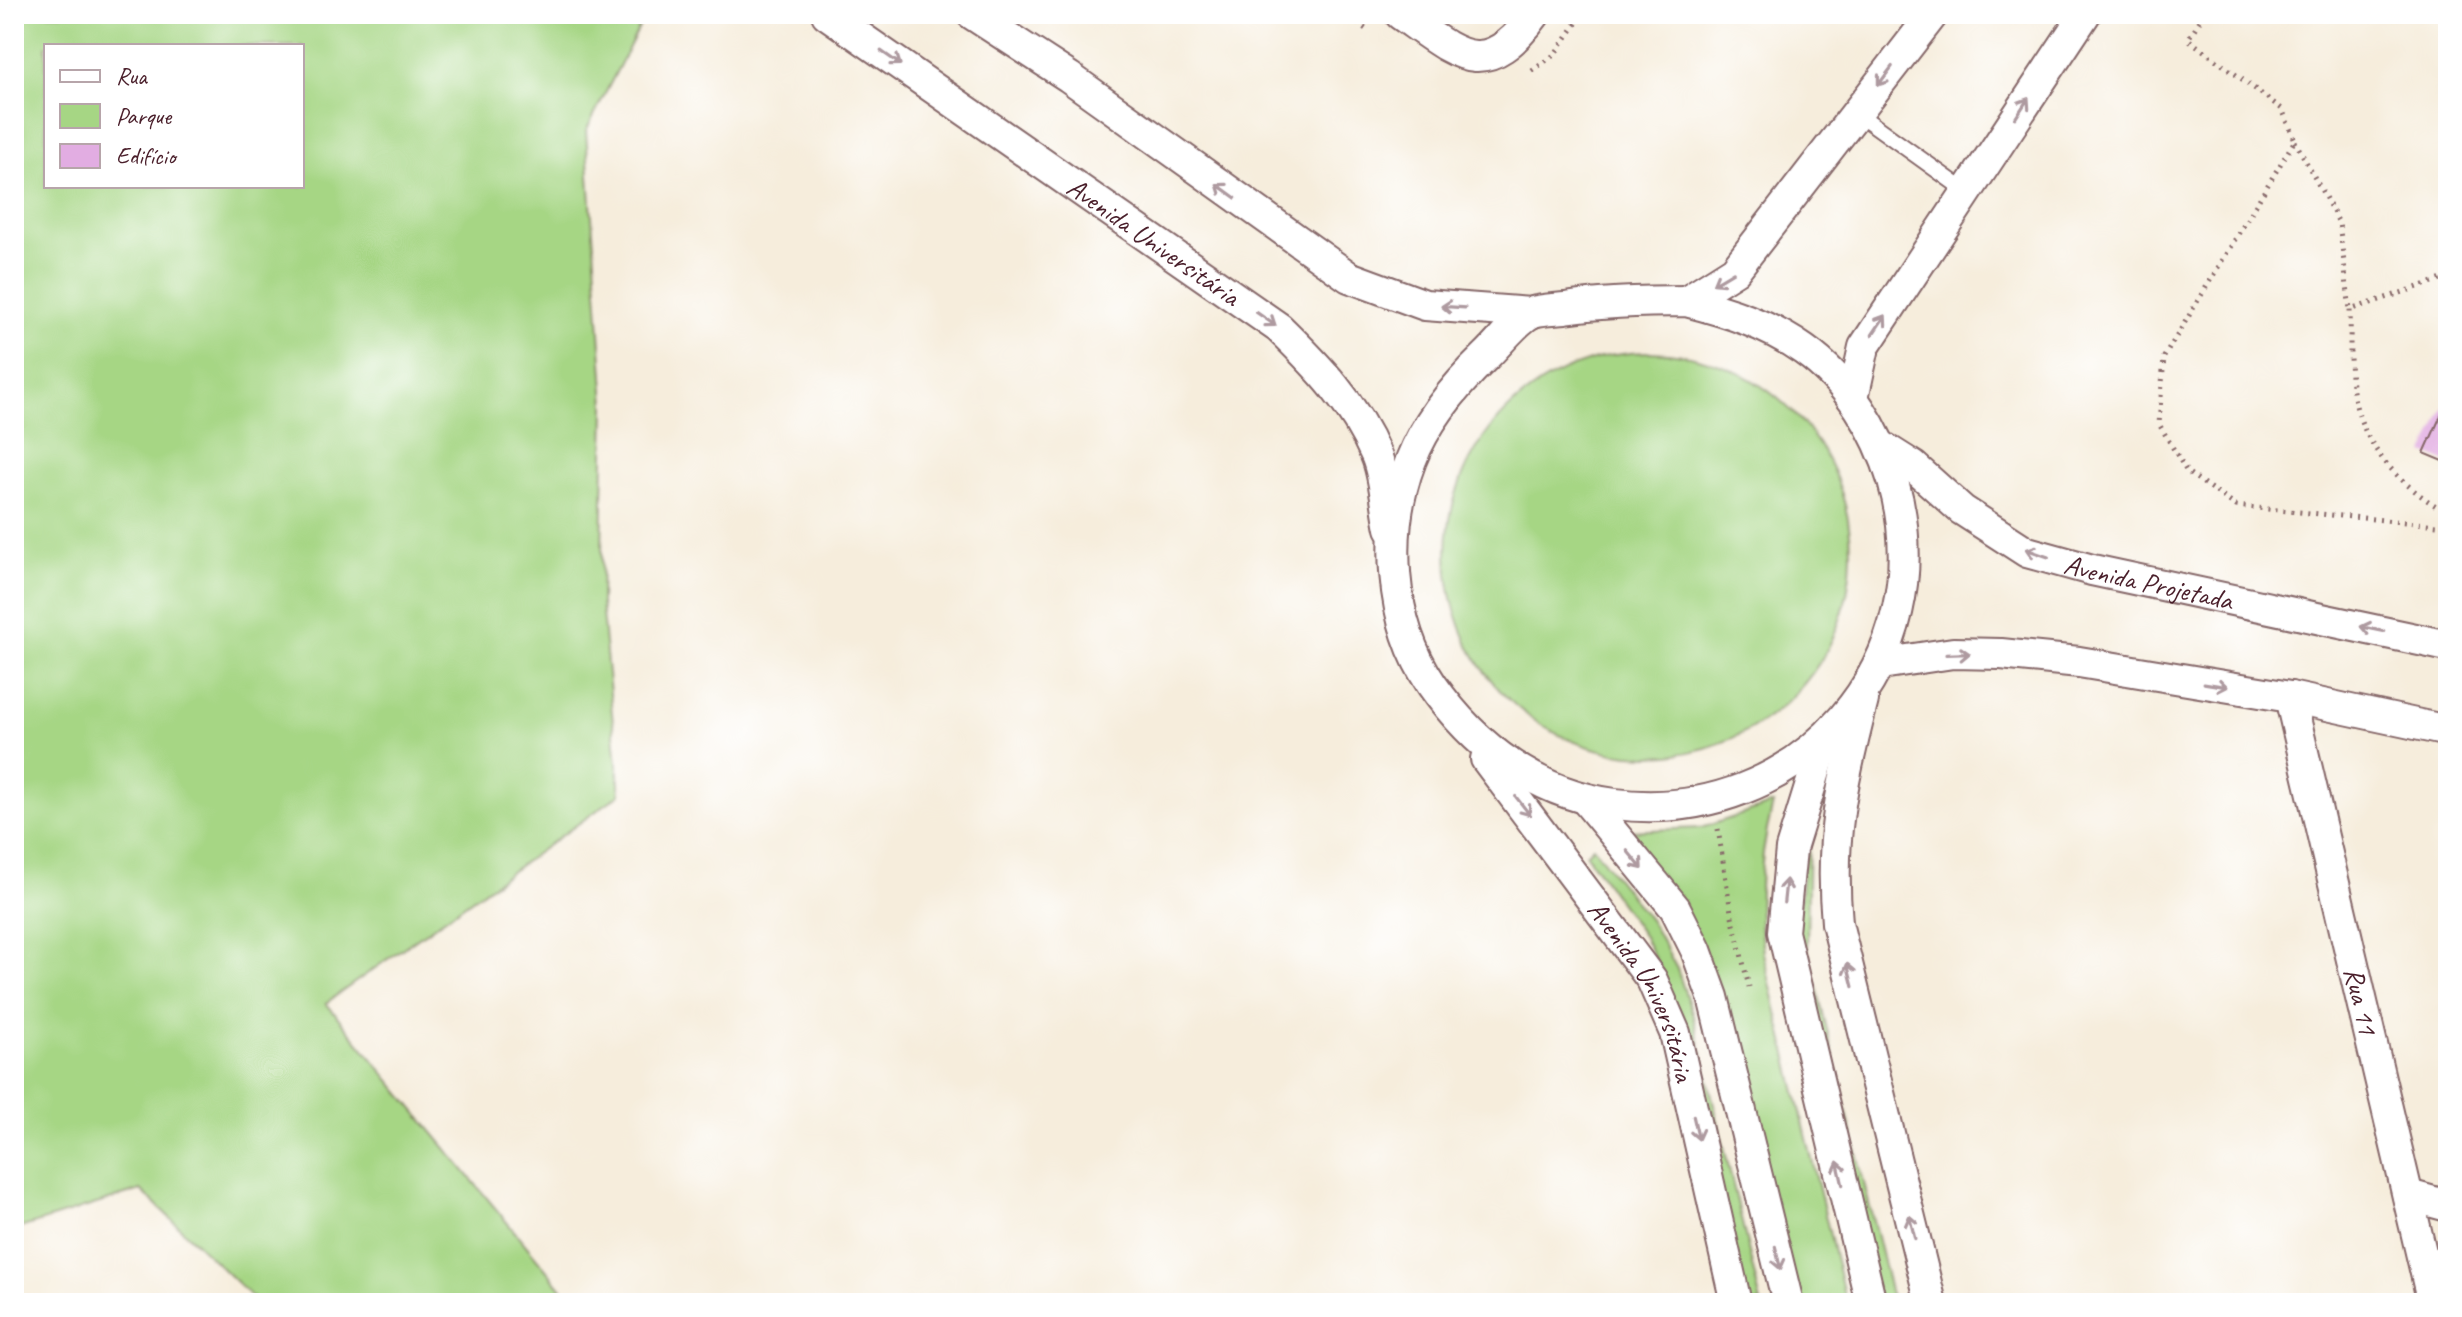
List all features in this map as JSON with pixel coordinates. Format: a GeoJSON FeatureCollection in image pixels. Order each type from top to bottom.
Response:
{"type":"FeatureCollection","features":[{"type":"Feature","properties":{"kind":"street","name":"Avenida Universitária"},"geometry":{"type":"LineString","coordinates":[[827,14],[1279,328],[1329,376],[1358,420],[1377,457],[1393,539],[1399,605],[1421,668],[1652,980],[1675,1033],[1736,1303]]}},
{"type":"Feature","properties":{"kind":"street","name":"Avenida Universitária"},"geometry":{"type":"LineString","coordinates":[[972,14],[1069,77],[1349,277],[1425,305],[1531,313],[1601,302],[1686,301],[1749,318],[1806,352],[1853,398],[1883,447],[1903,518],[1903,593],[1881,664],[1865,691],[1825,739],[1773,777],[1713,800],[1650,808],[1586,800],[1516,771],[1458,722]]}},
{"type":"Feature","properties":{"kind":"street"},"geometry":{"type":"LineString","coordinates":[[1400,14],[1457,55],[1479,57],[1515,41],[1535,14]]}},
{"type":"Feature","properties":{"kind":"street"},"geometry":{"type":"LineString","coordinates":[[1686,301],[1735,270],[1933,14]]}},
{"type":"Feature","properties":{"kind":"street"},"geometry":{"type":"LineString","coordinates":[[1853,398],[1864,347],[2085,14]]}},
{"type":"Feature","properties":{"kind":"street","name":"Avenida Universitária"},"geometry":{"type":"LineString","coordinates":[[1393,539],[1411,459],[1452,389],[1531,313]]}},
{"type":"Feature","properties":{"kind":"street","name":"Avenida Projetada"},"geometry":{"type":"LineString","coordinates":[[1883,447],[1913,466],[1962,510],[2027,552],[2092,570],[2448,646]]}},
{"type":"Feature","properties":{"kind":"street"},"geometry":{"type":"LineString","coordinates":[[1881,664],[1953,653],[2001,654],[2079,662],[2290,697],[2448,731]]}},
{"type":"Feature","properties":{"kind":"street","name":"Avenida Universitária"},"geometry":{"type":"LineString","coordinates":[[1865,691],[1839,795],[1832,874],[1837,923],[1931,1303]]}},
{"type":"Feature","properties":{"kind":"street","name":"Rua 11"},"geometry":{"type":"LineString","coordinates":[[2290,697],[2433,1303]]}},
{"type":"Feature","properties":{"kind":"street","name":"Avenida Universitária"},"geometry":{"type":"LineString","coordinates":[[1825,739],[1791,849],[1783,932],[1871,1303]]}},
{"type":"Feature","properties":{"kind":"street","name":"Avenida Universitária"},"geometry":{"type":"LineString","coordinates":[[1586,800],[1675,908],[1696,950],[1713,997],[1788,1303]]}},
{"type":"Feature","properties":{"kind":"street"},"geometry":{"type":"LineString","coordinates":[[2408,1195],[2448,1206]]}},
{"type":"Feature","properties":{"kind":"lane"},"geometry":{"type":"LineString","coordinates":[[1857,113],[1967,192]]}},
{"type":"Feature","properties":{"kind":"path"},"geometry":{"type":"LineString","coordinates":[[2204,14],[2188,39],[2282,109],[2339,223],[2350,310],[2353,392],[2373,449],[2414,494],[2448,513]]}},
{"type":"Feature","properties":{"kind":"path"},"geometry":{"type":"LineString","coordinates":[[2295,140],[2164,357],[2159,424],[2187,472],[2236,506],[2448,526]]}},
{"type":"Feature","properties":{"kind":"path"},"geometry":{"type":"LineString","coordinates":[[2350,310],[2448,277]]}},
{"type":"Feature","properties":{"kind":"path"},"geometry":{"type":"LineString","coordinates":[[1713,800],[1731,912],[1752,999]]}},
{"type":"Feature","properties":{"kind":"green space"},"geometry":{"type":"Polygon","coordinates":[[[14,14],[646,14],[586,131],[605,405],[601,603],[620,794],[326,1003],[567,1295],[568,1303],[258,1303],[141,1190],[14,1230],[14,14]]]}},
{"type":"Feature","properties":{"kind":"green space"},"geometry":{"type":"Polygon","coordinates":[[[1629,352],[1669,352],[1708,360],[1744,375],[1777,397],[1806,426],[1828,459],[1843,495],[1851,534],[1848,594],[1828,649],[1806,682],[1777,711],[1744,733],[1708,748],[1669,756],[1629,756],[1590,748],[1554,733],[1521,711],[1492,682],[1470,649],[1455,613],[1447,574],[1447,534],[1455,495],[1470,459],[1492,426],[1521,397],[1554,375],[1590,360],[1629,352]]]}},
{"type":"Feature","properties":{"kind":"green space"},"geometry":{"type":"Polygon","coordinates":[[[1773,804],[1760,878],[1763,953],[1846,1303],[1796,1303],[1722,994],[1625,831],[1701,828],[1773,804]]]}},
{"type":"Feature","properties":{"kind":"green space"},"geometry":{"type":"Polygon","coordinates":[[[1809,815],[1807,947],[1893,1303],[1879,1303],[1795,951],[1809,815]]]}},
{"type":"Feature","properties":{"kind":"green space"},"geometry":{"type":"Polygon","coordinates":[[[1593,847],[1653,925],[1677,969],[1693,1016],[1761,1303],[1744,1303],[1661,971],[1644,937],[1586,854],[1593,847]]]}},
{"type":"Feature","properties":{"kind":"building"},"geometry":{"type":"Polygon","coordinates":[[[2448,400],[2448,463],[2424,453],[2448,400]]]}}]}
